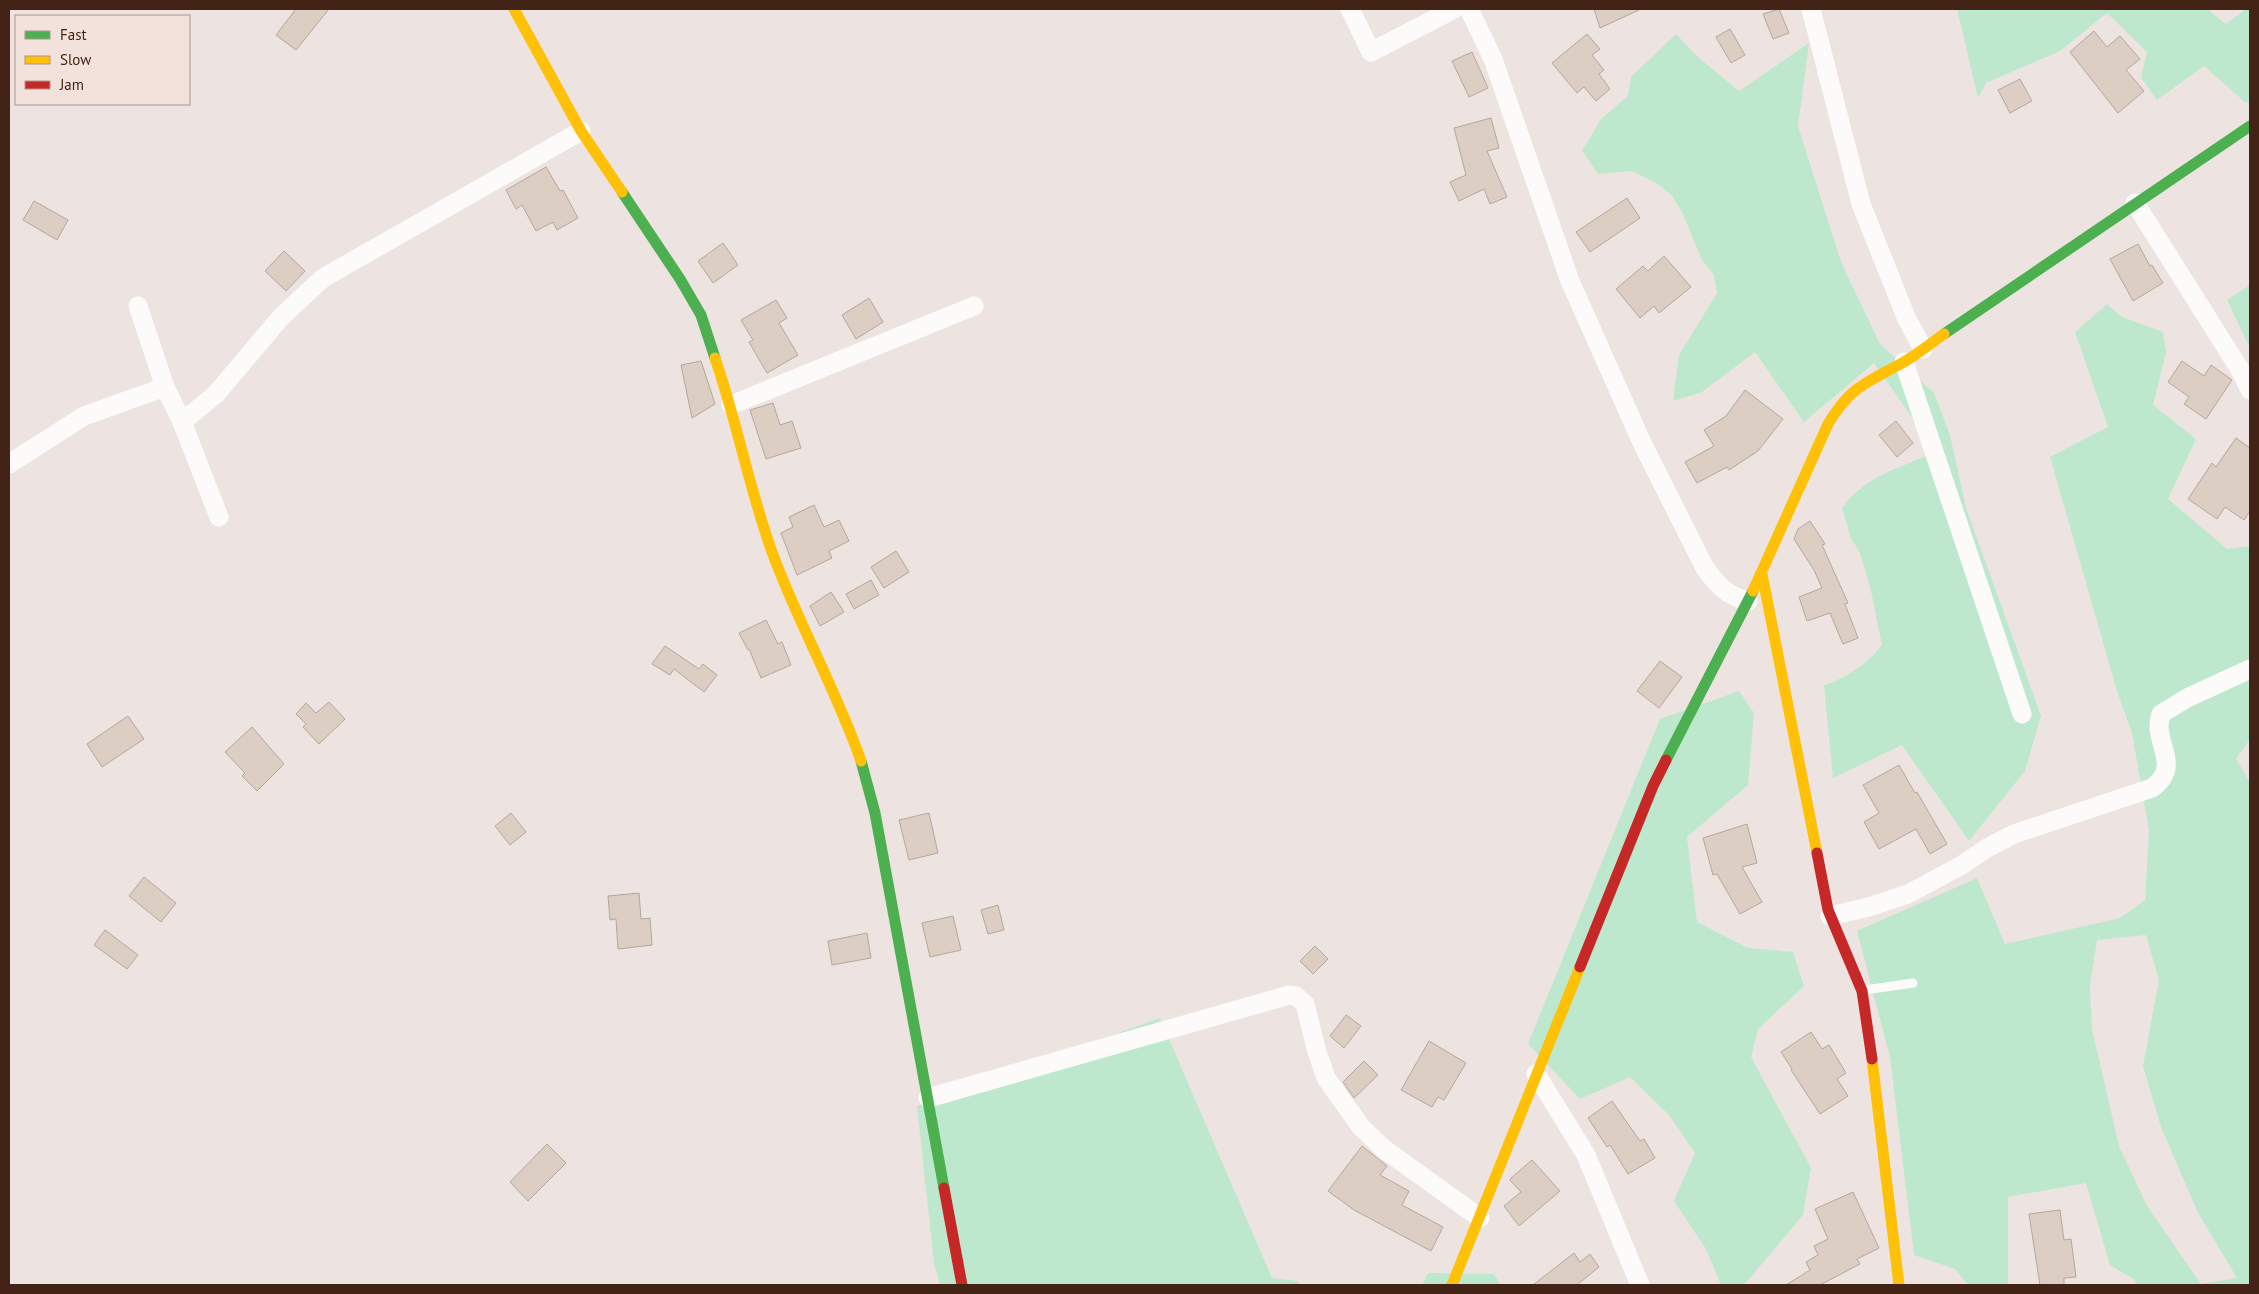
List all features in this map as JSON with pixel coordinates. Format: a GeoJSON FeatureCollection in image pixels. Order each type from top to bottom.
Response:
{"type":"FeatureCollection","features":[{"type":"Feature","properties":{"kind":"street"},"geometry":{"type":"LineString","coordinates":[[514,9],[581,131],[693,299],[711,339],[732,405],[750,480],[771,550],[793,606],[816,651],[851,733],[868,785],[962,1285]]}},
{"type":"Feature","properties":{"kind":"street"},"geometry":{"type":"LineString","coordinates":[[1350,9],[1371,52],[1454,9]]}},
{"type":"Feature","properties":{"kind":"street"},"geometry":{"type":"LineString","coordinates":[[1469,9],[1493,59],[1524,142],[1570,281],[1643,444],[1705,568],[1718,586],[1725,592],[1748,601]]}},
{"type":"Feature","properties":{"kind":"street"},"geometry":{"type":"LineString","coordinates":[[1812,9],[1861,204],[1906,317],[1923,349]]}},
{"type":"Feature","properties":{"kind":"street"},"geometry":{"type":"LineString","coordinates":[[1452,1285],[1653,786],[1762,574],[1820,441],[1842,403],[1863,383],[1904,362],[2250,126]]}},
{"type":"Feature","properties":{"kind":"street"},"geometry":{"type":"LineString","coordinates":[[182,422],[216,394],[281,317],[322,278],[581,131]]}},
{"type":"Feature","properties":{"kind":"street"},"geometry":{"type":"LineString","coordinates":[[2135,203],[2239,368],[2250,390]]}},
{"type":"Feature","properties":{"kind":"street"},"geometry":{"type":"LineString","coordinates":[[138,306],[165,387],[182,422],[219,518]]}},
{"type":"Feature","properties":{"kind":"street"},"geometry":{"type":"LineString","coordinates":[[732,405],[974,306]]}},
{"type":"Feature","properties":{"kind":"street"},"geometry":{"type":"LineString","coordinates":[[1904,362],[2022,714]]}},
{"type":"Feature","properties":{"kind":"street"},"geometry":{"type":"LineString","coordinates":[[9,464],[84,416],[165,387]]}},
{"type":"Feature","properties":{"kind":"street"},"geometry":{"type":"LineString","coordinates":[[1762,574],[1830,916],[1862,991],[1872,1057],[1899,1285]]}},
{"type":"Feature","properties":{"kind":"street"},"geometry":{"type":"LineString","coordinates":[[1830,916],[1869,907],[1908,894],[2014,834],[2152,788],[2163,777],[2167,761],[2158,730],[2161,714],[2187,698],[2250,669]]}},
{"type":"Feature","properties":{"kind":"street"},"geometry":{"type":"LineString","coordinates":[[928,1098],[1289,995],[1296,996],[1305,1004],[1316,1052],[1326,1078],[1361,1127],[1384,1149],[1480,1218]]}},
{"type":"Feature","properties":{"kind":"street"},"geometry":{"type":"LineString","coordinates":[[1536,1074],[1586,1155],[1640,1285]]}},
{"type":"Feature","properties":{"kind":"lane"},"geometry":{"type":"LineString","coordinates":[[1862,991],[1913,983]]}},
{"type":"Feature","properties":{"kind":"green space"},"geometry":{"type":"Polygon","coordinates":[[[1957,9],[2207,9],[2226,24],[2246,9],[2250,9],[2250,102],[2246,103],[2204,66],[2157,100],[2141,78],[2147,52],[2107,13],[2060,51],[1986,83],[1978,98],[1957,9]]]}},
{"type":"Feature","properties":{"kind":"green space"},"geometry":{"type":"Polygon","coordinates":[[[1676,34],[1698,57],[1739,91],[1809,43],[1798,126],[1841,262],[1880,344],[1934,393],[1950,435],[1966,508],[2041,716],[2025,771],[1969,841],[1902,745],[1833,778],[1824,686],[1856,669],[1882,645],[1871,591],[1860,553],[1851,538],[1842,508],[1851,497],[1870,482],[1926,456],[1918,426],[1874,363],[1804,422],[1755,352],[1702,392],[1673,401],[1679,355],[1717,293],[1714,275],[1702,260],[1682,212],[1672,196],[1658,184],[1632,171],[1598,174],[1582,151],[1601,119],[1628,96],[1631,77],[1676,34]]]}},
{"type":"Feature","properties":{"kind":"green space"},"geometry":{"type":"Polygon","coordinates":[[[2250,285],[2250,348],[2227,300],[2250,285]]]}},
{"type":"Feature","properties":{"kind":"green space"},"geometry":{"type":"Polygon","coordinates":[[[2107,304],[2122,317],[2163,332],[2166,352],[2153,405],[2196,439],[2168,499],[2227,549],[2250,546],[2250,739],[2236,759],[2250,782],[2250,1285],[2136,1285],[2135,1280],[2110,1265],[2086,1183],[2008,1197],[2008,1285],[1968,1285],[1955,1269],[1914,1255],[1890,1057],[1857,931],[1977,878],[2005,944],[2120,918],[2145,900],[2149,831],[2132,733],[2117,691],[2050,457],[2108,427],[2075,332],[2107,304]],[[2146,935],[2097,940],[2090,986],[2092,1029],[2119,1146],[2147,1206],[2201,1284],[2237,1278],[2198,1213],[2161,1127],[2143,1066],[2159,980],[2146,935]]]}},
{"type":"Feature","properties":{"kind":"green space"},"geometry":{"type":"Polygon","coordinates":[[[1739,691],[1754,713],[1748,785],[1687,837],[1697,922],[1748,948],[1793,952],[1804,986],[1758,1029],[1751,1057],[1811,1168],[1803,1215],[1744,1285],[1721,1285],[1706,1249],[1674,1201],[1695,1153],[1669,1115],[1630,1077],[1580,1099],[1528,1044],[1660,719],[1739,691]]]}},
{"type":"Feature","properties":{"kind":"green space"},"geometry":{"type":"Polygon","coordinates":[[[1160,1018],[1272,1278],[1297,1281],[1300,1285],[940,1285],[934,1263],[917,1106],[1160,1018]]]}},
{"type":"Feature","properties":{"kind":"green space"},"geometry":{"type":"Polygon","coordinates":[[[1428,1273],[1494,1274],[1501,1285],[1422,1285],[1428,1273]]]}},
{"type":"Feature","properties":{"kind":"building"},"geometry":{"type":"Polygon","coordinates":[[[296,9],[329,9],[296,50],[276,35],[296,9]]]}},
{"type":"Feature","properties":{"kind":"building"},"geometry":{"type":"Polygon","coordinates":[[[1594,9],[1641,9],[1600,28],[1594,9]]]}},
{"type":"Feature","properties":{"kind":"building"},"geometry":{"type":"Polygon","coordinates":[[[1779,9],[1789,33],[1773,39],[1763,14],[1779,9]]]}},
{"type":"Feature","properties":{"kind":"building"},"geometry":{"type":"Polygon","coordinates":[[[1730,29],[1745,55],[1731,63],[1716,37],[1730,29]]]}},
{"type":"Feature","properties":{"kind":"building"},"geometry":{"type":"Polygon","coordinates":[[[2094,31],[2107,47],[2120,36],[2140,59],[2126,70],[2144,91],[2118,113],[2070,52],[2094,31]]]}},
{"type":"Feature","properties":{"kind":"building"},"geometry":{"type":"Polygon","coordinates":[[[1587,34],[1600,49],[1592,55],[1604,70],[1599,74],[1610,89],[1596,101],[1584,87],[1577,93],[1552,63],[1587,34]]]}},
{"type":"Feature","properties":{"kind":"building"},"geometry":{"type":"Polygon","coordinates":[[[1472,52],[1488,88],[1469,97],[1452,61],[1472,52]]]}},
{"type":"Feature","properties":{"kind":"building"},"geometry":{"type":"Polygon","coordinates":[[[2020,79],[2032,101],[2010,113],[1998,90],[2020,79]]]}},
{"type":"Feature","properties":{"kind":"building"},"geometry":{"type":"Polygon","coordinates":[[[1491,118],[1499,148],[1487,151],[1507,197],[1490,204],[1484,189],[1459,201],[1450,182],[1466,175],[1454,128],[1491,118]]]}},
{"type":"Feature","properties":{"kind":"building"},"geometry":{"type":"Polygon","coordinates":[[[546,167],[560,191],[563,190],[578,218],[557,230],[553,222],[536,231],[522,205],[516,209],[506,190],[546,167]]]}},
{"type":"Feature","properties":{"kind":"building"},"geometry":{"type":"Polygon","coordinates":[[[1627,198],[1640,218],[1590,252],[1576,232],[1627,198]]]}},
{"type":"Feature","properties":{"kind":"building"},"geometry":{"type":"Polygon","coordinates":[[[34,201],[68,220],[57,240],[23,220],[34,201]]]}},
{"type":"Feature","properties":{"kind":"building"},"geometry":{"type":"Polygon","coordinates":[[[723,243],[738,265],[713,283],[698,261],[723,243]]]}},
{"type":"Feature","properties":{"kind":"building"},"geometry":{"type":"Polygon","coordinates":[[[2138,244],[2150,266],[2152,265],[2163,283],[2133,301],[2110,259],[2138,244]]]}},
{"type":"Feature","properties":{"kind":"building"},"geometry":{"type":"Polygon","coordinates":[[[284,251],[305,271],[286,291],[265,271],[284,251]]]}},
{"type":"Feature","properties":{"kind":"building"},"geometry":{"type":"Polygon","coordinates":[[[1664,256],[1691,287],[1659,313],[1654,306],[1640,318],[1616,289],[1643,266],[1648,271],[1664,256]]]}},
{"type":"Feature","properties":{"kind":"building"},"geometry":{"type":"Polygon","coordinates":[[[869,298],[883,322],[856,339],[842,315],[869,298]]]}},
{"type":"Feature","properties":{"kind":"building"},"geometry":{"type":"Polygon","coordinates":[[[776,300],[787,318],[779,323],[798,355],[767,373],[749,342],[753,340],[741,320],[776,300]]]}},
{"type":"Feature","properties":{"kind":"building"},"geometry":{"type":"Polygon","coordinates":[[[701,361],[715,404],[692,418],[681,365],[701,361]]]}},
{"type":"Feature","properties":{"kind":"building"},"geometry":{"type":"Polygon","coordinates":[[[2182,361],[2204,376],[2211,365],[2232,380],[2206,419],[2184,404],[2189,397],[2168,382],[2182,361]]]}},
{"type":"Feature","properties":{"kind":"building"},"geometry":{"type":"Polygon","coordinates":[[[1745,390],[1783,419],[1758,451],[1729,470],[1727,467],[1697,483],[1685,462],[1714,446],[1704,430],[1726,416],[1745,390]]]}},
{"type":"Feature","properties":{"kind":"building"},"geometry":{"type":"Polygon","coordinates":[[[773,403],[780,425],[792,421],[801,448],[766,459],[750,410],[773,403]]]}},
{"type":"Feature","properties":{"kind":"building"},"geometry":{"type":"Polygon","coordinates":[[[1896,421],[1913,443],[1897,457],[1879,435],[1896,421]]]}},
{"type":"Feature","properties":{"kind":"building"},"geometry":{"type":"Polygon","coordinates":[[[2236,438],[2250,448],[2250,511],[2244,520],[2225,507],[2217,519],[2188,499],[2212,463],[2216,467],[2236,438]]]}},
{"type":"Feature","properties":{"kind":"building"},"geometry":{"type":"Polygon","coordinates":[[[814,505],[824,527],[839,520],[849,541],[829,551],[832,558],[797,575],[781,533],[793,527],[789,517],[814,505]]]}},
{"type":"Feature","properties":{"kind":"building"},"geometry":{"type":"Polygon","coordinates":[[[1810,521],[1825,544],[1822,545],[1848,603],[1845,604],[1858,638],[1843,644],[1830,613],[1807,621],[1799,597],[1822,588],[1814,570],[1794,539],[1798,529],[1810,521]]]}},
{"type":"Feature","properties":{"kind":"building"},"geometry":{"type":"Polygon","coordinates":[[[896,551],[909,572],[884,588],[871,567],[896,551]]]}},
{"type":"Feature","properties":{"kind":"building"},"geometry":{"type":"Polygon","coordinates":[[[871,580],[879,595],[854,609],[846,594],[871,580]]]}},
{"type":"Feature","properties":{"kind":"building"},"geometry":{"type":"Polygon","coordinates":[[[831,592],[844,612],[820,626],[810,606],[831,592]]]}},
{"type":"Feature","properties":{"kind":"building"},"geometry":{"type":"Polygon","coordinates":[[[766,620],[778,644],[782,642],[791,665],[761,678],[749,649],[739,633],[766,620]]]}},
{"type":"Feature","properties":{"kind":"building"},"geometry":{"type":"Polygon","coordinates":[[[665,646],[699,669],[703,664],[717,675],[704,692],[674,669],[670,675],[652,664],[665,646]]]}},
{"type":"Feature","properties":{"kind":"building"},"geometry":{"type":"Polygon","coordinates":[[[1660,661],[1682,677],[1659,708],[1637,691],[1660,661]]]}},
{"type":"Feature","properties":{"kind":"building"},"geometry":{"type":"Polygon","coordinates":[[[329,702],[345,719],[319,744],[303,727],[306,724],[296,714],[306,703],[316,713],[329,702]]]}},
{"type":"Feature","properties":{"kind":"building"},"geometry":{"type":"Polygon","coordinates":[[[128,716],[144,739],[102,767],[87,744],[128,716]]]}},
{"type":"Feature","properties":{"kind":"building"},"geometry":{"type":"Polygon","coordinates":[[[252,727],[284,764],[257,791],[242,776],[245,773],[225,752],[252,727]]]}},
{"type":"Feature","properties":{"kind":"building"},"geometry":{"type":"Polygon","coordinates":[[[1899,765],[1947,844],[1930,854],[1916,829],[1879,849],[1864,822],[1879,813],[1863,785],[1899,765]]]}},
{"type":"Feature","properties":{"kind":"building"},"geometry":{"type":"Polygon","coordinates":[[[511,813],[526,832],[510,845],[495,826],[511,813]]]}},
{"type":"Feature","properties":{"kind":"building"},"geometry":{"type":"Polygon","coordinates":[[[929,813],[938,853],[909,860],[899,820],[929,813]]]}},
{"type":"Feature","properties":{"kind":"building"},"geometry":{"type":"Polygon","coordinates":[[[1747,824],[1757,863],[1742,867],[1762,902],[1740,914],[1717,874],[1713,875],[1703,838],[1747,824]]]}},
{"type":"Feature","properties":{"kind":"building"},"geometry":{"type":"Polygon","coordinates":[[[144,877],[176,903],[161,922],[129,896],[144,877]]]}},
{"type":"Feature","properties":{"kind":"building"},"geometry":{"type":"Polygon","coordinates":[[[639,893],[641,919],[650,918],[652,945],[618,949],[616,919],[610,920],[608,896],[639,893]]]}},
{"type":"Feature","properties":{"kind":"building"},"geometry":{"type":"Polygon","coordinates":[[[998,905],[1004,930],[988,934],[981,910],[998,905]]]}},
{"type":"Feature","properties":{"kind":"building"},"geometry":{"type":"Polygon","coordinates":[[[953,916],[961,950],[930,957],[922,923],[953,916]]]}},
{"type":"Feature","properties":{"kind":"building"},"geometry":{"type":"Polygon","coordinates":[[[105,930],[138,955],[127,969],[94,945],[105,930]]]}},
{"type":"Feature","properties":{"kind":"building"},"geometry":{"type":"Polygon","coordinates":[[[867,933],[871,958],[832,965],[828,941],[867,933]]]}},
{"type":"Feature","properties":{"kind":"building"},"geometry":{"type":"Polygon","coordinates":[[[1315,946],[1328,959],[1313,974],[1300,961],[1315,946]]]}},
{"type":"Feature","properties":{"kind":"building"},"geometry":{"type":"Polygon","coordinates":[[[1346,1015],[1361,1026],[1344,1048],[1330,1036],[1346,1015]]]}},
{"type":"Feature","properties":{"kind":"building"},"geometry":{"type":"Polygon","coordinates":[[[1811,1032],[1822,1049],[1829,1045],[1846,1073],[1837,1079],[1848,1096],[1820,1114],[1781,1052],[1811,1032]]]}},
{"type":"Feature","properties":{"kind":"building"},"geometry":{"type":"Polygon","coordinates":[[[1429,1041],[1466,1063],[1444,1100],[1438,1097],[1432,1107],[1401,1090],[1429,1041]]]}},
{"type":"Feature","properties":{"kind":"building"},"geometry":{"type":"Polygon","coordinates":[[[1364,1061],[1378,1075],[1354,1098],[1343,1082],[1364,1061]]]}},
{"type":"Feature","properties":{"kind":"building"},"geometry":{"type":"Polygon","coordinates":[[[1612,1101],[1640,1141],[1644,1139],[1655,1158],[1628,1174],[1610,1145],[1607,1147],[1588,1118],[1612,1101]]]}},
{"type":"Feature","properties":{"kind":"building"},"geometry":{"type":"Polygon","coordinates":[[[547,1144],[566,1163],[528,1201],[510,1182],[547,1144]]]}},
{"type":"Feature","properties":{"kind":"building"},"geometry":{"type":"Polygon","coordinates":[[[1362,1146],[1387,1166],[1380,1175],[1409,1191],[1402,1205],[1443,1227],[1431,1251],[1354,1210],[1328,1191],[1362,1146]]]}},
{"type":"Feature","properties":{"kind":"building"},"geometry":{"type":"Polygon","coordinates":[[[1532,1160],[1560,1191],[1519,1226],[1504,1206],[1521,1192],[1510,1180],[1511,1178],[1532,1160]]]}},
{"type":"Feature","properties":{"kind":"building"},"geometry":{"type":"Polygon","coordinates":[[[1853,1192],[1879,1248],[1857,1259],[1860,1264],[1820,1285],[1786,1285],[1810,1270],[1806,1262],[1818,1255],[1814,1246],[1828,1239],[1815,1209],[1853,1192]]]}},
{"type":"Feature","properties":{"kind":"building"},"geometry":{"type":"Polygon","coordinates":[[[2060,1210],[2064,1240],[2071,1239],[2076,1277],[2064,1278],[2064,1285],[2040,1285],[2029,1214],[2060,1210]]]}},
{"type":"Feature","properties":{"kind":"building"},"geometry":{"type":"Polygon","coordinates":[[[1574,1253],[1580,1262],[1590,1254],[1599,1267],[1577,1285],[1533,1285],[1574,1253]]]}},
{"type":"Feature","properties":{"kind":"traffic: fast"},"geometry":{"type":"LineString","coordinates":[[1944,334],[2250,126]]}},
{"type":"Feature","properties":{"kind":"traffic: fast"},"geometry":{"type":"LineString","coordinates":[[622,192],[680,279],[701,315],[715,358]]}},
{"type":"Feature","properties":{"kind":"traffic: fast"},"geometry":{"type":"LineString","coordinates":[[1666,760],[1753,591]]}},
{"type":"Feature","properties":{"kind":"traffic: fast"},"geometry":{"type":"LineString","coordinates":[[861,761],[875,813],[944,1188]]}},
{"type":"Feature","properties":{"kind":"traffic: slow"},"geometry":{"type":"LineString","coordinates":[[514,9],[581,131],[622,192]]}},
{"type":"Feature","properties":{"kind":"traffic: slow"},"geometry":{"type":"LineString","coordinates":[[1753,591],[1828,424],[1836,411],[1860,387],[1908,360],[1944,334]]}},
{"type":"Feature","properties":{"kind":"traffic: slow"},"geometry":{"type":"LineString","coordinates":[[715,358],[756,504],[772,552],[861,761]]}},
{"type":"Feature","properties":{"kind":"traffic: slow"},"geometry":{"type":"LineString","coordinates":[[1762,574],[1817,853]]}},
{"type":"Feature","properties":{"kind":"traffic: slow"},"geometry":{"type":"LineString","coordinates":[[1452,1285],[1580,967]]}},
{"type":"Feature","properties":{"kind":"traffic: slow"},"geometry":{"type":"LineString","coordinates":[[1872,1059],[1899,1285]]}},
{"type":"Feature","properties":{"kind":"traffic: jam"},"geometry":{"type":"LineString","coordinates":[[1580,967],[1653,786],[1666,760]]}},
{"type":"Feature","properties":{"kind":"traffic: jam"},"geometry":{"type":"LineString","coordinates":[[1817,853],[1828,910],[1862,991],[1872,1059]]}},
{"type":"Feature","properties":{"kind":"traffic: jam"},"geometry":{"type":"LineString","coordinates":[[944,1188],[962,1285]]}}]}
